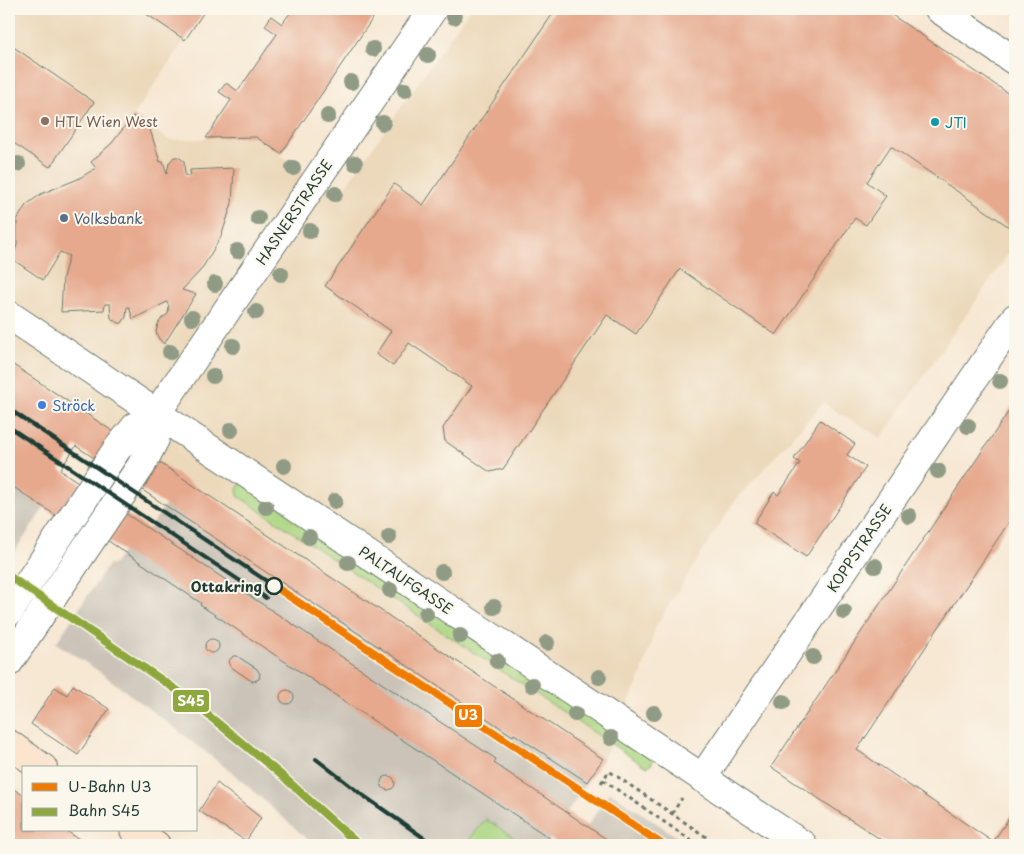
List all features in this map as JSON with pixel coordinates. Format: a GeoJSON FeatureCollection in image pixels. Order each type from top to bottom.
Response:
{"type":"FeatureCollection","features":[{"type":"Feature","properties":{"kind":"street","name":"HASNERSTRASSE"},"geometry":{"type":"LineString","coordinates":[[9,612],[117,449],[136,426],[156,414],[433,9]]}},
{"type":"Feature","properties":{"kind":"street"},"geometry":{"type":"LineString","coordinates":[[939,9],[1015,61]]}},
{"type":"Feature","properties":{"kind":"street","name":"PALTAUFGASSE"},"geometry":{"type":"LineString","coordinates":[[9,316],[803,845]]}},
{"type":"Feature","properties":{"kind":"street","name":"KOPPSTRASSE"},"geometry":{"type":"LineString","coordinates":[[702,778],[1015,318]]}},
{"type":"Feature","properties":{"kind":"street"},"geometry":{"type":"LineString","coordinates":[[9,662],[141,466],[155,439],[156,414]]}},
{"type":"Feature","properties":{"kind":"street"},"geometry":{"type":"LineString","coordinates":[[9,744],[40,766]]}},
{"type":"Feature","properties":{"kind":"street"},"geometry":{"type":"LineString","coordinates":[[137,832],[156,845]]}},
{"type":"Feature","properties":{"kind":"path"},"geometry":{"type":"LineString","coordinates":[[698,845],[602,782],[609,771],[718,845]]}},
{"type":"Feature","properties":{"kind":"path"},"geometry":{"type":"LineString","coordinates":[[672,814],[680,800]]}},
{"type":"Feature","properties":{"kind":"shaded area"},"geometry":{"type":"Polygon","coordinates":[[[9,9],[206,9],[133,116],[169,140],[256,137],[338,197],[470,9],[883,9],[1015,98],[1015,244],[881,438],[823,403],[733,503],[656,626],[641,676],[603,759],[587,782],[513,736],[9,399],[9,9]]]}},
{"type":"Feature","properties":{"kind":"shaded area"},"geometry":{"type":"Polygon","coordinates":[[[9,484],[44,508],[9,560],[9,484]]]}},
{"type":"Feature","properties":{"kind":"shaded area"},"geometry":{"type":"Polygon","coordinates":[[[165,505],[512,736],[514,734],[587,782],[546,845],[527,845],[486,819],[465,845],[314,845],[234,774],[97,670],[56,643],[109,564],[111,566],[114,564],[124,550],[132,555],[165,505]]]}},
{"type":"Feature","properties":{"kind":"shaded area"},"geometry":{"type":"Polygon","coordinates":[[[610,792],[689,845],[575,845],[610,792]]]}},
{"type":"Feature","properties":{"kind":"green space"},"geometry":{"type":"Polygon","coordinates":[[[242,481],[654,758],[651,765],[646,767],[238,496],[237,489],[242,481]]]}},
{"type":"Feature","properties":{"kind":"green space"},"geometry":{"type":"Polygon","coordinates":[[[486,819],[525,845],[465,845],[486,819]]]}},
{"type":"Feature","properties":{"kind":"building"},"geometry":{"type":"Polygon","coordinates":[[[139,9],[206,9],[185,40],[139,9]]]}},
{"type":"Feature","properties":{"kind":"building"},"geometry":{"type":"Polygon","coordinates":[[[293,9],[379,9],[281,154],[256,137],[206,138],[231,100],[219,92],[226,83],[238,91],[277,34],[265,26],[271,16],[282,24],[293,9]]]}},
{"type":"Feature","properties":{"kind":"building"},"geometry":{"type":"Polygon","coordinates":[[[556,9],[883,9],[1015,98],[1015,231],[891,146],[867,182],[886,196],[866,225],[855,218],[776,335],[680,269],[636,334],[607,315],[503,469],[490,472],[445,441],[443,428],[472,386],[409,343],[393,366],[376,354],[391,331],[325,286],[394,184],[423,205],[556,9]]]}},
{"type":"Feature","properties":{"kind":"building","name":"HTL Wien West"},"geometry":{"type":"Polygon","coordinates":[[[9,44],[94,102],[50,167],[9,140],[9,44]]]}},
{"type":"Feature","properties":{"kind":"building"},"geometry":{"type":"Polygon","coordinates":[[[133,116],[149,126],[160,162],[163,161],[167,174],[169,163],[174,157],[184,161],[185,176],[191,176],[190,170],[234,168],[232,203],[221,237],[201,270],[182,290],[196,294],[164,344],[156,332],[162,318],[168,314],[169,307],[167,302],[133,319],[129,307],[127,307],[126,317],[122,323],[111,318],[110,304],[105,304],[104,310],[61,312],[63,277],[69,256],[60,252],[43,280],[12,259],[17,245],[17,220],[26,205],[41,194],[78,179],[96,168],[91,162],[112,143],[133,116]]]}},
{"type":"Feature","properties":{"kind":"building"},"geometry":{"type":"Polygon","coordinates":[[[9,362],[603,759],[587,782],[514,734],[513,736],[76,446],[60,470],[496,759],[494,763],[615,845],[560,845],[200,605],[201,603],[62,510],[58,517],[9,484],[9,362]]]}},
{"type":"Feature","properties":{"kind":"building"},"geometry":{"type":"Polygon","coordinates":[[[1015,402],[1015,513],[857,750],[993,842],[1015,809],[1015,845],[889,845],[771,767],[1015,402]]]}},
{"type":"Feature","properties":{"kind":"building"},"geometry":{"type":"Polygon","coordinates":[[[820,420],[855,444],[847,455],[866,467],[806,557],[754,523],[774,492],[778,495],[800,463],[794,459],[820,420]]]}},
{"type":"Feature","properties":{"kind":"building"},"geometry":{"type":"Polygon","coordinates":[[[212,639],[217,641],[219,646],[217,651],[212,653],[207,651],[205,646],[207,641],[212,639]]]}},
{"type":"Feature","properties":{"kind":"building"},"geometry":{"type":"Polygon","coordinates":[[[233,656],[237,656],[257,669],[260,674],[259,679],[250,680],[231,667],[229,661],[233,656]]]}},
{"type":"Feature","properties":{"kind":"building"},"geometry":{"type":"Polygon","coordinates":[[[73,685],[109,709],[78,755],[31,724],[55,687],[67,695],[73,685]]]}},
{"type":"Feature","properties":{"kind":"building"},"geometry":{"type":"Polygon","coordinates":[[[287,690],[292,692],[294,697],[292,702],[287,704],[282,702],[280,697],[282,692],[287,690]]]}},
{"type":"Feature","properties":{"kind":"building"},"geometry":{"type":"Polygon","coordinates":[[[388,776],[393,778],[395,783],[393,788],[388,790],[383,788],[381,783],[383,778],[388,776]]]}},
{"type":"Feature","properties":{"kind":"building"},"geometry":{"type":"Polygon","coordinates":[[[217,783],[261,818],[246,841],[199,811],[217,783]]]}},
{"type":"Feature","properties":{"kind":"building"},"geometry":{"type":"Polygon","coordinates":[[[14,789],[22,795],[22,832],[68,832],[88,845],[9,845],[9,792],[14,789]]]}},
{"type":"Feature","properties":{"kind":"railway"},"geometry":{"type":"LineString","coordinates":[[9,409],[274,586]]}},
{"type":"Feature","properties":{"kind":"railway"},"geometry":{"type":"LineString","coordinates":[[9,427],[266,598]]}},
{"type":"Feature","properties":{"kind":"railway"},"geometry":{"type":"LineString","coordinates":[[316,759],[361,794],[434,845]]}},
{"type":"Feature","properties":{"kind":"metro line","name":"U3"},"geometry":{"type":"LineString","coordinates":[[274,586],[663,845]]}},
{"type":"Feature","properties":{"kind":"rail line","name":"S45"},"geometry":{"type":"LineString","coordinates":[[9,576],[181,693],[279,773],[359,845]]}},
{"type":"Feature","properties":{"kind":"place","name":"HTL Wien West"},"geometry":{"type":"Point","coordinates":[45,121]}},
{"type":"Feature","properties":{"kind":"place","name":"JTI"},"geometry":{"type":"Point","coordinates":[935,122]}},
{"type":"Feature","properties":{"kind":"place","name":"Volksbank"},"geometry":{"type":"Point","coordinates":[64,218]}},
{"type":"Feature","properties":{"kind":"place","name":"Ströck"},"geometry":{"type":"Point","coordinates":[42,405]}},
{"type":"Feature","properties":{"kind":"place","name":"Ottakring"},"geometry":{"type":"Point","coordinates":[274,586]}}]}
